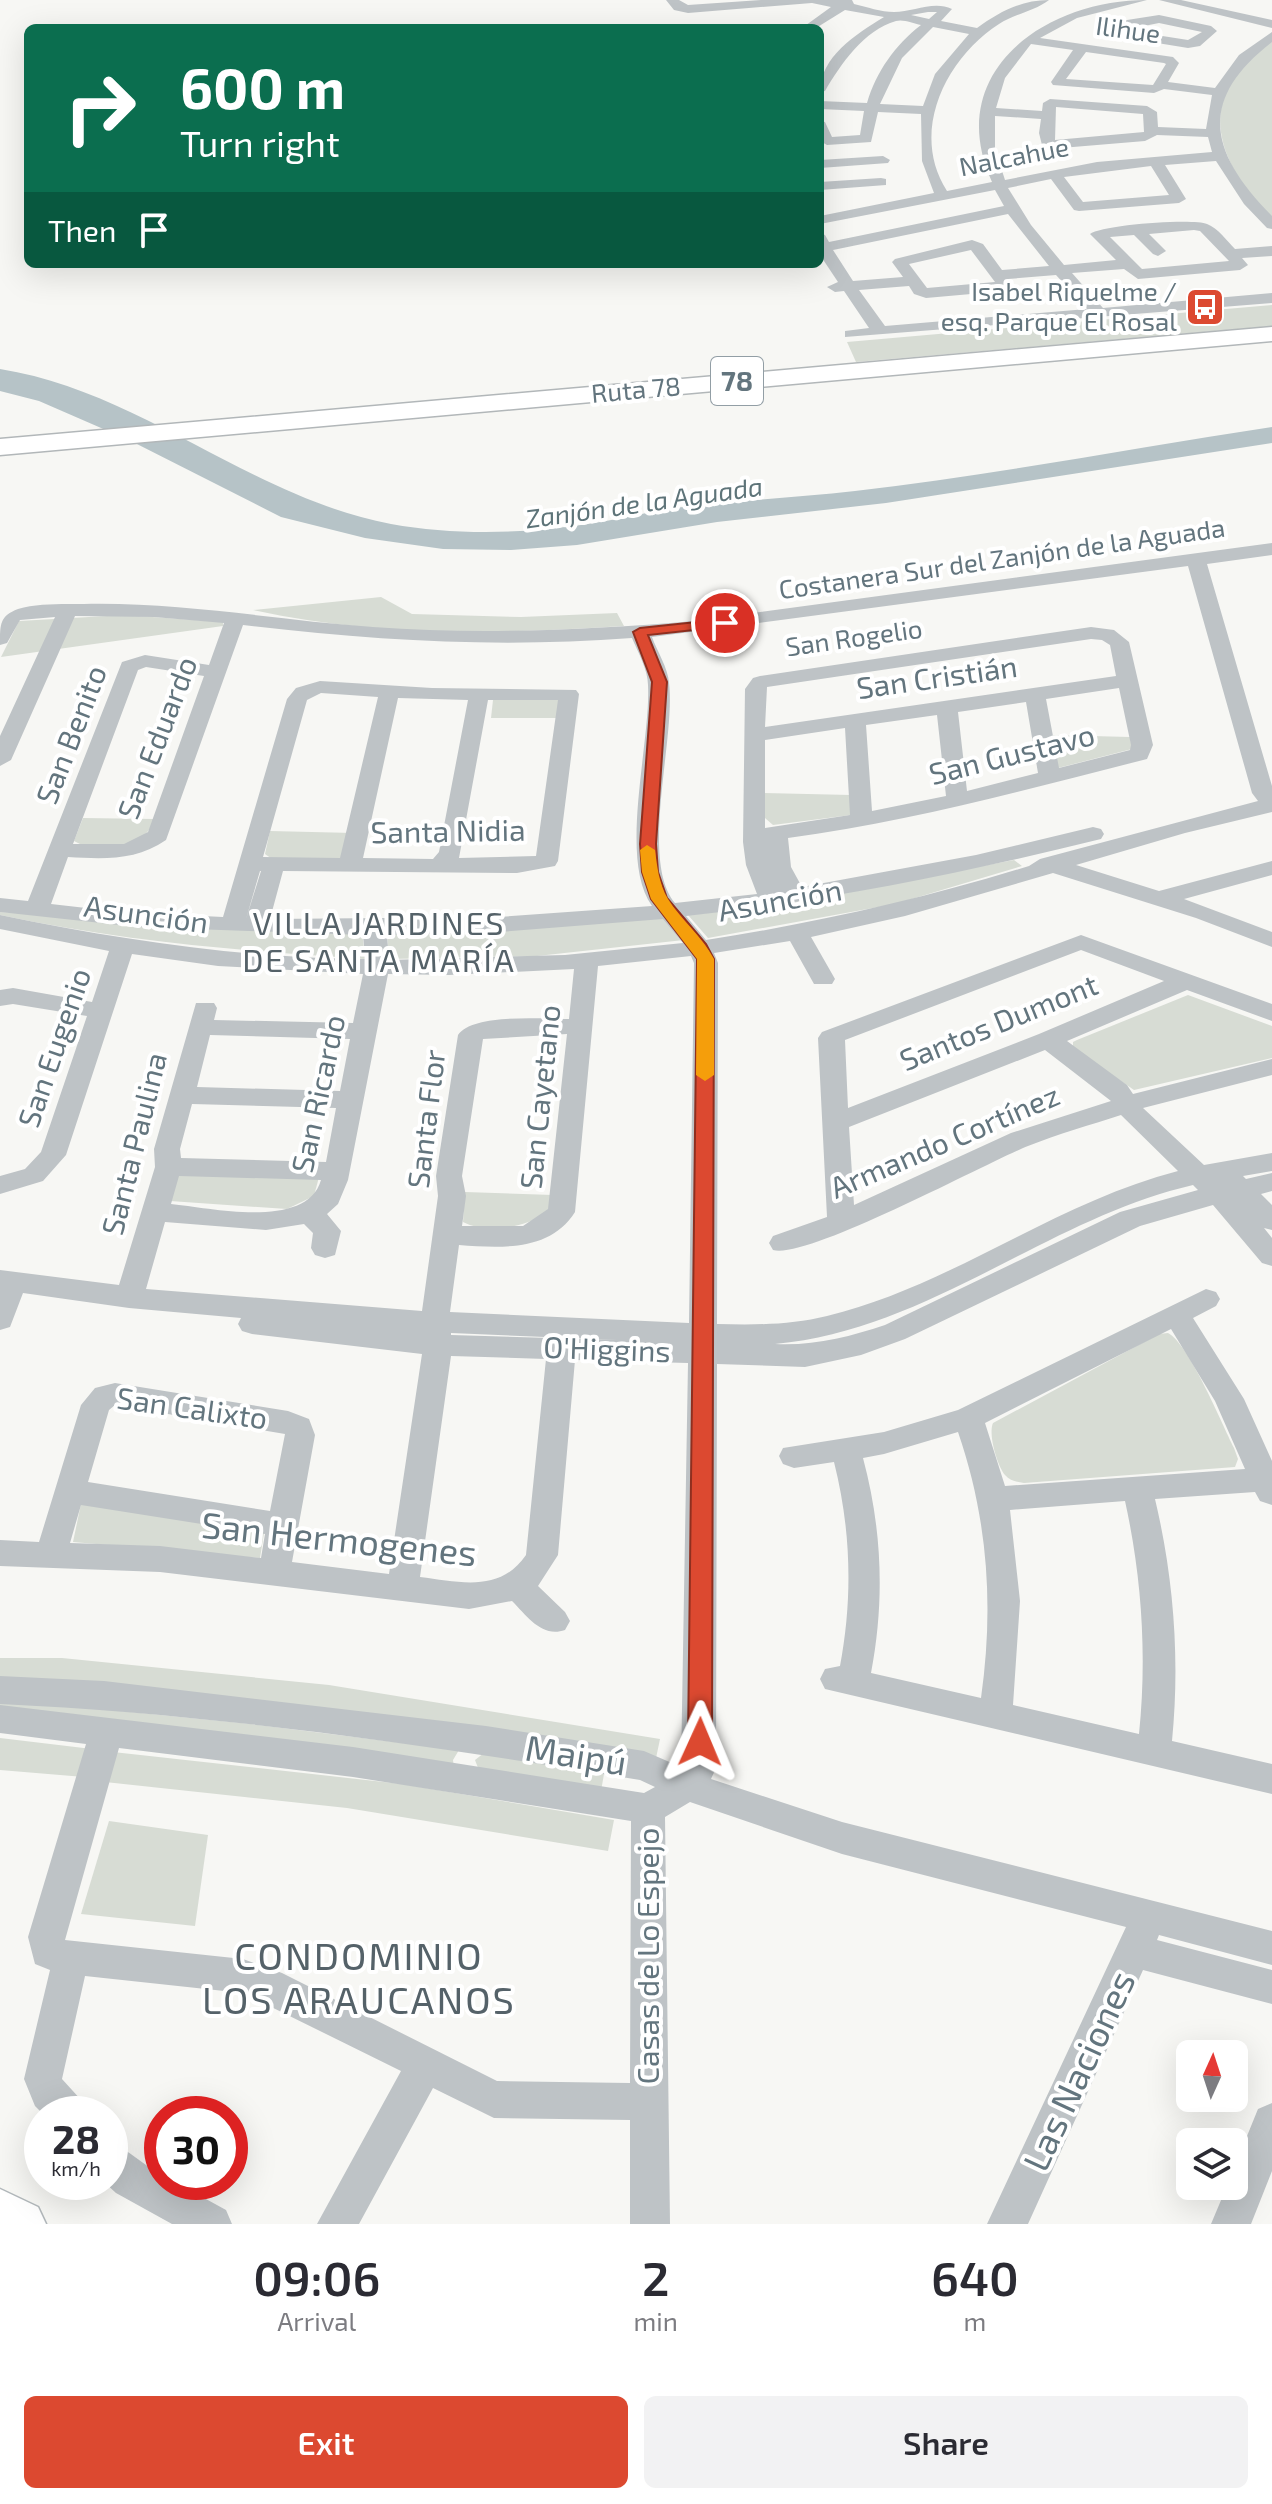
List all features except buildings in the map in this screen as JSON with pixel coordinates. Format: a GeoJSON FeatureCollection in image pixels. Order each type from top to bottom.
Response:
{"type":"FeatureCollection","features":[{"type":"Feature","properties":{"kind":"highway","name":"Ruta 78"},"geometry":{"type":"LineString","coordinates":[[209,434],[1272,334]]}},
{"type":"Feature","properties":{"kind":"highway","name":"Ruta 78"},"geometry":{"type":"LineString","coordinates":[[0,447],[110,442],[1272,345]]}},
{"type":"Feature","properties":{"kind":"highway","name":"Ruta 78"},"geometry":{"type":"LineString","coordinates":[[0,457],[110,442]]}},
{"type":"Feature","properties":{"kind":"main road"},"geometry":{"type":"LineString","coordinates":[[0,2213],[21,2224]]}},
{"type":"Feature","properties":{"kind":"street"},"geometry":{"type":"LineString","coordinates":[[676,4],[812,0],[977,32]]}},
{"type":"Feature","properties":{"kind":"street"},"geometry":{"type":"LineString","coordinates":[[804,24],[840,3],[857,0]]}},
{"type":"Feature","properties":{"kind":"street"},"geometry":{"type":"LineString","coordinates":[[943,195],[937,187],[928,159],[925,130],[927,110],[948,64],[977,32],[1005,14],[1043,0]]}},
{"type":"Feature","properties":{"kind":"street"},"geometry":{"type":"LineString","coordinates":[[1099,313],[1012,209],[999,184],[986,142],[986,112],[1000,75],[1029,40],[1067,18],[1141,0]]}},
{"type":"Feature","properties":{"kind":"street"},"geometry":{"type":"LineString","coordinates":[[1165,0],[1272,24]]}},
{"type":"Feature","properties":{"kind":"street"},"geometry":{"type":"LineString","coordinates":[[824,82],[849,45],[888,15],[924,2],[947,10],[929,23],[892,62],[880,82],[871,107],[866,139],[827,141],[824,134]]}},
{"type":"Feature","properties":{"kind":"street"},"geometry":{"type":"LineString","coordinates":[[813,24],[840,3]]}},
{"type":"Feature","properties":{"kind":"street"},"geometry":{"type":"LineString","coordinates":[[1162,19],[1210,30],[1199,43],[1108,31],[1137,21],[1162,19]]}},
{"type":"Feature","properties":{"kind":"street"},"geometry":{"type":"LineString","coordinates":[[1272,36],[1233,70],[1219,92],[1212,114],[1212,133],[1219,156],[1239,190],[1272,225]]}},
{"type":"Feature","properties":{"kind":"street","name":"Ilihue"},"geometry":{"type":"LineString","coordinates":[[1029,40],[1172,61],[1158,87]]}},
{"type":"Feature","properties":{"kind":"street"},"geometry":{"type":"LineString","coordinates":[[1237,46],[1254,49]]}},
{"type":"Feature","properties":{"kind":"street"},"geometry":{"type":"LineString","coordinates":[[1083,47],[1063,70],[1059,82],[1219,92]]}},
{"type":"Feature","properties":{"kind":"street"},"geometry":{"type":"LineString","coordinates":[[1108,68],[1121,53]]}},
{"type":"Feature","properties":{"kind":"street"},"geometry":{"type":"LineString","coordinates":[[824,105],[927,110]]}},
{"type":"Feature","properties":{"kind":"street"},"geometry":{"type":"LineString","coordinates":[[986,112],[1090,105],[1148,110],[1150,133]]}},
{"type":"Feature","properties":{"kind":"street"},"geometry":{"type":"LineString","coordinates":[[1089,121],[1090,105]]}},
{"type":"Feature","properties":{"kind":"street"},"geometry":{"type":"LineString","coordinates":[[1049,109],[1046,139],[1051,145],[1150,133],[1212,133]]}},
{"type":"Feature","properties":{"kind":"street","name":"Nalcahue"},"geometry":{"type":"LineString","coordinates":[[824,219],[1097,166],[1219,156]]}},
{"type":"Feature","properties":{"kind":"street"},"geometry":{"type":"LineString","coordinates":[[824,164],[883,160]]}},
{"type":"Feature","properties":{"kind":"street"},"geometry":{"type":"LineString","coordinates":[[1054,173],[1079,207],[1178,200],[1155,160]]}},
{"type":"Feature","properties":{"kind":"street"},"geometry":{"type":"LineString","coordinates":[[1097,166],[1106,184]]}},
{"type":"Feature","properties":{"kind":"street"},"geometry":{"type":"LineString","coordinates":[[824,186],[881,182]]}},
{"type":"Feature","properties":{"kind":"street"},"geometry":{"type":"LineString","coordinates":[[824,249],[1012,209]]}},
{"type":"Feature","properties":{"kind":"street"},"geometry":{"type":"LineString","coordinates":[[1200,226],[1231,254],[1240,265],[1141,274],[1132,272],[1098,234],[1200,226]]}},
{"type":"Feature","properties":{"kind":"street"},"geometry":{"type":"LineString","coordinates":[[1137,230],[1158,251]]}},
{"type":"Feature","properties":{"kind":"street"},"geometry":{"type":"LineString","coordinates":[[970,245],[977,247],[1006,284],[1003,287],[934,293],[922,291],[913,281],[901,261],[970,245]]}},
{"type":"Feature","properties":{"kind":"street"},"geometry":{"type":"LineString","coordinates":[[1231,254],[1272,251]]}},
{"type":"Feature","properties":{"kind":"street"},"geometry":{"type":"LineString","coordinates":[[824,255],[865,333],[1272,298]]}},
{"type":"Feature","properties":{"kind":"street"},"geometry":{"type":"LineString","coordinates":[[955,265],[1062,269],[1125,264]]}},
{"type":"Feature","properties":{"kind":"street"},"geometry":{"type":"LineString","coordinates":[[842,287],[913,281]]}},
{"type":"Feature","properties":{"kind":"street","name":"Costanera Sur del Zanjón de la Aguada"},"geometry":{"type":"LineString","coordinates":[[0,639],[15,616],[68,610],[157,609],[323,629],[441,637],[640,632],[1272,549]]}},
{"type":"Feature","properties":{"kind":"street"},"geometry":{"type":"LineString","coordinates":[[1196,560],[1270,798]]}},
{"type":"Feature","properties":{"kind":"street"},"geometry":{"type":"LineString","coordinates":[[0,760],[68,610]]}},
{"type":"Feature","properties":{"kind":"street","name":"San Eduardo"},"geometry":{"type":"LineString","coordinates":[[60,850],[124,851],[144,845],[158,835],[233,625],[240,617]]}},
{"type":"Feature","properties":{"kind":"street"},"geometry":{"type":"LineString","coordinates":[[640,632],[659,682],[648,863],[656,891],[669,912],[700,948],[706,963],[700,1755],[696,1776],[687,1786]]}},
{"type":"Feature","properties":{"kind":"street","name":"San Rogelio"},"geometry":{"type":"LineString","coordinates":[[783,898],[756,860],[765,835],[755,735],[756,686],[764,679],[1091,633],[1111,636]]}},
{"type":"Feature","properties":{"kind":"street","name":"San Gustavo"},"geometry":{"type":"LineString","coordinates":[[765,835],[861,820],[957,800],[1141,752],[1119,642],[1111,636]]}},
{"type":"Feature","properties":{"kind":"street","name":"San Benito"},"geometry":{"type":"LineString","coordinates":[[37,909],[70,823],[70,815],[129,666],[145,661],[217,672]]}},
{"type":"Feature","properties":{"kind":"street","name":"San Cristián"},"geometry":{"type":"LineString","coordinates":[[755,735],[1128,681]]}},
{"type":"Feature","properties":{"kind":"street"},"geometry":{"type":"LineString","coordinates":[[257,925],[263,864],[298,696],[307,690],[320,687],[479,695],[450,854],[441,863]]}},
{"type":"Feature","properties":{"kind":"street","name":"Santa Nidia"},"geometry":{"type":"LineString","coordinates":[[350,866],[389,692]]}},
{"type":"Feature","properties":{"kind":"street","name":"Santa Nidia"},"geometry":{"type":"LineString","coordinates":[[263,864],[427,866],[441,863],[469,866],[547,861],[569,694],[479,695]]}},
{"type":"Feature","properties":{"kind":"street"},"geometry":{"type":"LineString","coordinates":[[1035,694],[1050,778]]}},
{"type":"Feature","properties":{"kind":"street"},"geometry":{"type":"LineString","coordinates":[[947,707],[957,800]]}},
{"type":"Feature","properties":{"kind":"street"},"geometry":{"type":"LineString","coordinates":[[855,720],[861,820]]}},
{"type":"Feature","properties":{"kind":"street","name":"Asunción"},"geometry":{"type":"LineString","coordinates":[[0,905],[137,920],[375,928],[534,923],[669,912],[783,898],[1019,853],[1189,809],[1270,798]]}},
{"type":"Feature","properties":{"kind":"street","name":"Asunción"},"geometry":{"type":"LineString","coordinates":[[0,922],[123,946],[262,961],[474,966],[587,960],[700,948],[797,933],[919,905],[1270,798]]}},
{"type":"Feature","properties":{"kind":"street"},"geometry":{"type":"LineString","coordinates":[[1019,853],[1271,938]]}},
{"type":"Feature","properties":{"kind":"street"},"geometry":{"type":"LineString","coordinates":[[233,924],[263,864]]}},
{"type":"Feature","properties":{"kind":"street"},"geometry":{"type":"LineString","coordinates":[[1157,899],[1272,868]]}},
{"type":"Feature","properties":{"kind":"street","name":"San Ricardo"},"geometry":{"type":"LineString","coordinates":[[154,1212],[272,1220],[309,1212],[331,1193],[377,966],[375,928]]}},
{"type":"Feature","properties":{"kind":"street"},"geometry":{"type":"LineString","coordinates":[[797,933],[823,979]]}},
{"type":"Feature","properties":{"kind":"street"},"geometry":{"type":"LineString","coordinates":[[841,1221],[831,1038],[836,1034],[1081,942],[1272,1013]]}},
{"type":"Feature","properties":{"kind":"street","name":"San Eugenio"},"geometry":{"type":"LineString","coordinates":[[0,1185],[34,1175],[53,1155],[123,946]]}},
{"type":"Feature","properties":{"kind":"street","name":"San Cayetano"},"geometry":{"type":"LineString","coordinates":[[446,1235],[522,1236],[543,1230],[561,1212],[587,960]]}},
{"type":"Feature","properties":{"kind":"street","name":"Santos Dumont"},"geometry":{"type":"LineString","coordinates":[[836,1122],[1048,1040],[1186,981]]}},
{"type":"Feature","properties":{"kind":"street"},"geometry":{"type":"LineString","coordinates":[[0,998],[13,996],[101,1011]]}},
{"type":"Feature","properties":{"kind":"street","name":"Santa Paulina"},"geometry":{"type":"LineString","coordinates":[[140,1299],[154,1212],[168,1167],[167,1149],[202,1018],[364,1031]]}},
{"type":"Feature","properties":{"kind":"street","name":"Santa Flor"},"geometry":{"type":"LineString","coordinates":[[403,1588],[452,1196],[449,1176],[471,1035],[483,1029],[581,1026]]}},
{"type":"Feature","properties":{"kind":"street"},"geometry":{"type":"LineString","coordinates":[[1048,1040],[1128,1098],[1219,1181],[1272,1221]]}},
{"type":"Feature","properties":{"kind":"street","name":"Armando Cortínez"},"geometry":{"type":"LineString","coordinates":[[783,1243],[803,1239],[1020,1139],[1128,1098],[1272,1067]]}},
{"type":"Feature","properties":{"kind":"street"},"geometry":{"type":"LineString","coordinates":[[182,1095],[351,1100]]}},
{"type":"Feature","properties":{"kind":"street","name":"O'Higgins"},"geometry":{"type":"LineString","coordinates":[[6,1281],[140,1299],[273,1327],[703,1343],[805,1356],[878,1339],[1130,1219],[1272,1162]]}},
{"type":"Feature","properties":{"kind":"street"},"geometry":{"type":"LineString","coordinates":[[168,1167],[337,1171]]}},
{"type":"Feature","properties":{"kind":"street"},"geometry":{"type":"LineString","coordinates":[[1219,1181],[1272,1256]]}},
{"type":"Feature","properties":{"kind":"street","name":"O'Higgins"},"geometry":{"type":"LineString","coordinates":[[1219,1181],[1272,1182]]}},
{"type":"Feature","properties":{"kind":"street"},"geometry":{"type":"LineString","coordinates":[[309,1212],[327,1231],[325,1248]]}},
{"type":"Feature","properties":{"kind":"street"},"geometry":{"type":"LineString","coordinates":[[0,1320],[6,1281]]}},
{"type":"Feature","properties":{"kind":"street"},"geometry":{"type":"LineString","coordinates":[[794,1456],[846,1451],[968,1418],[1206,1299]]}},
{"type":"Feature","properties":{"kind":"street"},"geometry":{"type":"LineString","coordinates":[[994,1499],[1269,1482],[1209,1363],[1176,1313]]}},
{"type":"Feature","properties":{"kind":"street","name":"O'Higgins"},"geometry":{"type":"LineString","coordinates":[[436,1333],[561,1349],[703,1343]]}},
{"type":"Feature","properties":{"kind":"street","name":"San Hermogenes"},"geometry":{"type":"LineString","coordinates":[[0,1553],[146,1558],[483,1597],[517,1586],[533,1571],[542,1555],[561,1349]]}},
{"type":"Feature","properties":{"kind":"street","name":"San Calixto"},"geometry":{"type":"LineString","coordinates":[[51,1553],[96,1405],[105,1396],[119,1394],[295,1425],[300,1435],[274,1572]]}},
{"type":"Feature","properties":{"kind":"street"},"geometry":{"type":"LineString","coordinates":[[968,1418],[994,1499],[1004,1561],[1006,1608],[995,1715]]}},
{"type":"Feature","properties":{"kind":"street"},"geometry":{"type":"LineString","coordinates":[[846,1451],[862,1518],[866,1571],[863,1626],[845,1681],[1272,1779]]}},
{"type":"Feature","properties":{"kind":"street"},"geometry":{"type":"LineString","coordinates":[[1137,1488],[1150,1543],[1159,1608],[1161,1677],[1154,1752]]}},
{"type":"Feature","properties":{"kind":"street"},"geometry":{"type":"LineString","coordinates":[[71,1491],[283,1525]]}},
{"type":"Feature","properties":{"kind":"street"},"geometry":{"type":"LineString","coordinates":[[517,1586],[554,1621]]}},
{"type":"Feature","properties":{"kind":"street","name":"Maipú"},"geometry":{"type":"LineString","coordinates":[[0,1690],[179,1702],[486,1740],[644,1766],[687,1786],[842,1838],[1272,1948]]}},
{"type":"Feature","properties":{"kind":"street","name":"Maipú"},"geometry":{"type":"LineString","coordinates":[[0,1719],[106,1734],[217,1743],[648,1809]]}},
{"type":"Feature","properties":{"kind":"street"},"geometry":{"type":"LineString","coordinates":[[106,1734],[46,1937],[48,1952],[71,1958],[243,1976],[269,1985],[494,2099],[650,2102]]}},
{"type":"Feature","properties":{"kind":"street"},"geometry":{"type":"LineString","coordinates":[[468,1780],[464,1758],[468,1751],[486,1740]]}},
{"type":"Feature","properties":{"kind":"street","name":"Casas de Lo Espejo"},"geometry":{"type":"LineString","coordinates":[[650,2224],[648,1809],[687,1786]]}},
{"type":"Feature","properties":{"kind":"street"},"geometry":{"type":"LineString","coordinates":[[1155,1918],[1264,1985]]}},
{"type":"Feature","properties":{"kind":"street","name":"Las Naciones"},"geometry":{"type":"LineString","coordinates":[[1007,2224],[1134,1951],[1155,1918]]}},
{"type":"Feature","properties":{"kind":"street"},"geometry":{"type":"LineString","coordinates":[[1134,1951],[1264,1985]]}},
{"type":"Feature","properties":{"kind":"street"},"geometry":{"type":"LineString","coordinates":[[52,2096],[43,2079],[71,1958]]}},
{"type":"Feature","properties":{"kind":"street"},"geometry":{"type":"LineString","coordinates":[[337,2224],[425,2065]]}},
{"type":"Feature","properties":{"kind":"street"},"geometry":{"type":"LineString","coordinates":[[1231,2224],[1272,2122]]}},
{"type":"Feature","properties":{"kind":"street"},"geometry":{"type":"LineString","coordinates":[[128,2177],[212,2224]]}},
{"type":"Feature","properties":{"kind":"shaded area"},"geometry":{"type":"Polygon","coordinates":[[[1272,41],[1272,218],[1234,169],[1221,132],[1221,113],[1225,93],[1235,74],[1272,41]]]}},
{"type":"Feature","properties":{"kind":"shaded area"},"geometry":{"type":"Polygon","coordinates":[[[1272,305],[1272,326],[856,362],[847,342],[1272,305]]]}},
{"type":"Feature","properties":{"kind":"shaded area"},"geometry":{"type":"Polygon","coordinates":[[[0,369],[51,381],[101,399],[291,492],[340,511],[414,528],[462,532],[558,528],[691,506],[907,485],[1272,427],[1272,443],[886,503],[717,522],[577,545],[511,550],[443,549],[365,538],[281,517],[131,441],[39,401],[0,391],[0,369]]]}},
{"type":"Feature","properties":{"kind":"shaded area"},"geometry":{"type":"Polygon","coordinates":[[[381,597],[412,614],[521,617],[617,613],[624,626],[531,631],[437,631],[345,625],[253,610],[381,597]]]}},
{"type":"Feature","properties":{"kind":"shaded area"},"geometry":{"type":"Polygon","coordinates":[[[124,615],[223,622],[223,626],[1,657],[19,621],[124,615]]]}},
{"type":"Feature","properties":{"kind":"shaded area"},"geometry":{"type":"Polygon","coordinates":[[[493,700],[559,700],[558,718],[491,718],[493,700]]]}},
{"type":"Feature","properties":{"kind":"shaded area"},"geometry":{"type":"Polygon","coordinates":[[[1052,735],[1130,737],[1132,749],[1058,768],[1052,735]]]}},
{"type":"Feature","properties":{"kind":"shaded area"},"geometry":{"type":"Polygon","coordinates":[[[764,793],[851,795],[851,815],[773,825],[765,818],[764,793]]]}},
{"type":"Feature","properties":{"kind":"shaded area"},"geometry":{"type":"Polygon","coordinates":[[[83,818],[155,819],[149,830],[133,842],[102,845],[74,841],[83,818]]]}},
{"type":"Feature","properties":{"kind":"shaded area"},"geometry":{"type":"Polygon","coordinates":[[[270,831],[354,833],[345,858],[272,859],[265,854],[270,831]]]}},
{"type":"Feature","properties":{"kind":"shaded area"},"geometry":{"type":"Polygon","coordinates":[[[1014,860],[1022,866],[895,904],[708,938],[688,915],[770,906],[1014,860]]]}},
{"type":"Feature","properties":{"kind":"shaded area"},"geometry":{"type":"Polygon","coordinates":[[[0,912],[362,931],[365,959],[136,938],[45,924],[0,915],[0,912]]]}},
{"type":"Feature","properties":{"kind":"shaded area"},"geometry":{"type":"Polygon","coordinates":[[[663,918],[684,940],[537,956],[389,959],[387,931],[663,918]]]}},
{"type":"Feature","properties":{"kind":"shaded area"},"geometry":{"type":"Polygon","coordinates":[[[1188,995],[1272,1026],[1272,1058],[1134,1090],[1073,1048],[1073,1042],[1077,1040],[1188,995]]]}},
{"type":"Feature","properties":{"kind":"shaded area"},"geometry":{"type":"Polygon","coordinates":[[[177,1172],[319,1177],[314,1196],[287,1209],[170,1201],[177,1172]]]}},
{"type":"Feature","properties":{"kind":"shaded area"},"geometry":{"type":"Polygon","coordinates":[[[465,1192],[553,1195],[547,1213],[528,1222],[495,1229],[463,1222],[465,1192]]]}},
{"type":"Feature","properties":{"kind":"shaded area"},"geometry":{"type":"Polygon","coordinates":[[[1168,1333],[1185,1352],[1204,1386],[1234,1448],[1238,1459],[1235,1467],[1024,1483],[1005,1475],[994,1449],[993,1423],[1159,1334],[1168,1333]]]}},
{"type":"Feature","properties":{"kind":"shaded area"},"geometry":{"type":"Polygon","coordinates":[[[82,1499],[264,1533],[260,1558],[73,1542],[82,1499]]]}},
{"type":"Feature","properties":{"kind":"shaded area"},"geometry":{"type":"Polygon","coordinates":[[[0,1658],[62,1658],[329,1685],[660,1739],[655,1763],[0,1679],[0,1658]]]}},
{"type":"Feature","properties":{"kind":"shaded area"},"geometry":{"type":"Polygon","coordinates":[[[0,1699],[251,1724],[459,1750],[453,1760],[454,1768],[0,1709],[0,1699]]]}},
{"type":"Feature","properties":{"kind":"shaded area"},"geometry":{"type":"Polygon","coordinates":[[[0,1738],[92,1749],[84,1777],[0,1770],[0,1738]]]}},
{"type":"Feature","properties":{"kind":"shaded area"},"geometry":{"type":"Polygon","coordinates":[[[113,1752],[402,1784],[614,1820],[608,1851],[347,1808],[105,1782],[113,1752]]]}},
{"type":"Feature","properties":{"kind":"shaded area"},"geometry":{"type":"Polygon","coordinates":[[[484,1753],[604,1774],[601,1791],[480,1773],[475,1760],[484,1753]]]}},
{"type":"Feature","properties":{"kind":"shaded area"},"geometry":{"type":"Polygon","coordinates":[[[109,1821],[208,1835],[195,1926],[81,1914],[109,1821]]]}},
{"type":"Feature","properties":{"kind":"slow traffic"},"geometry":{"type":"LineString","coordinates":[[647,850],[659,899],[700,948],[705,959],[705,1075]]}},
{"type":"Feature","properties":{"kind":"place","name":"Isabel Riquelme / esq. Parque El Rosal"},"geometry":{"type":"Point","coordinates":[1205,307]}},
{"type":"Feature","properties":{"kind":"district","name":"VILLA JARDINES DE SANTA MARÍA"},"geometry":{"type":"Point","coordinates":[379,942]}},
{"type":"Feature","properties":{"kind":"district","name":"CONDOMINIO LOS ARAUCANOS"},"geometry":{"type":"Point","coordinates":[359,1979]}},
{"type":"Feature","properties":{"kind":"route"},"geometry":{"type":"LineString","coordinates":[[700,1742],[705,959],[700,948],[659,899],[650,872],[647,852],[659,682],[640,632],[725,623]]}},
{"type":"Feature","properties":{"kind":"water label","name":"Zanjón de la Aguada"},"geometry":{"type":"Point","coordinates":[644,503]}}]}
